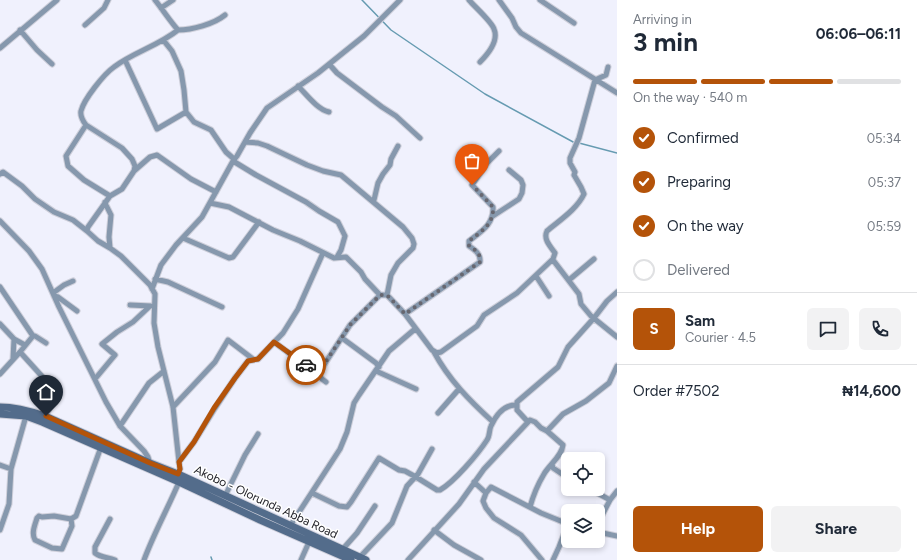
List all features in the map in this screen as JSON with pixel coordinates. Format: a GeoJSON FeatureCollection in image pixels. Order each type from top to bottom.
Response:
{"type":"FeatureCollection","features":[{"type":"Feature","properties":{"kind":"main road","name":"Akobo - Olorunda Abba Road"},"geometry":{"type":"LineString","coordinates":[[0,407],[13,407],[46,416],[150,463],[309,542],[351,560]]}},
{"type":"Feature","properties":{"kind":"main road","name":"Akobo - Olorunda Abba Road"},"geometry":{"type":"LineString","coordinates":[[0,414],[26,416],[225,496],[261,517],[290,526],[363,559]]}},
{"type":"Feature","properties":{"kind":"street"},"geometry":{"type":"LineString","coordinates":[[85,24],[104,8],[108,0]]}},
{"type":"Feature","properties":{"kind":"street"},"geometry":{"type":"LineString","coordinates":[[155,0],[168,19],[178,30]]}},
{"type":"Feature","properties":{"kind":"street"},"geometry":{"type":"LineString","coordinates":[[161,8],[173,0]]}},
{"type":"Feature","properties":{"kind":"street"},"geometry":{"type":"LineString","coordinates":[[151,287],[161,266],[183,238],[199,222],[233,160],[267,108],[318,73],[364,36],[400,0]]}},
{"type":"Feature","properties":{"kind":"street"},"geometry":{"type":"LineString","coordinates":[[470,0],[494,29],[495,39],[492,43],[491,49],[480,62]]}},
{"type":"Feature","properties":{"kind":"street"},"geometry":{"type":"LineString","coordinates":[[499,0],[521,33],[617,93]]}},
{"type":"Feature","properties":{"kind":"street"},"geometry":{"type":"LineString","coordinates":[[540,0],[574,23]]}},
{"type":"Feature","properties":{"kind":"street"},"geometry":{"type":"LineString","coordinates":[[0,48],[55,1]]}},
{"type":"Feature","properties":{"kind":"street"},"geometry":{"type":"LineString","coordinates":[[134,171],[134,162],[122,148],[86,125],[82,119],[81,112],[88,97],[113,68],[125,60],[164,41],[178,30],[189,30],[226,15]]}},
{"type":"Feature","properties":{"kind":"street"},"geometry":{"type":"LineString","coordinates":[[20,30],[37,50],[52,64]]}},
{"type":"Feature","properties":{"kind":"street"},"geometry":{"type":"LineString","coordinates":[[164,41],[172,51],[181,71],[186,112],[194,122],[211,130],[233,160],[256,175],[306,202],[338,222],[345,236],[341,250],[337,257]]}},
{"type":"Feature","properties":{"kind":"street"},"geometry":{"type":"LineString","coordinates":[[125,60],[157,129],[186,112]]}},
{"type":"Feature","properties":{"kind":"street"},"geometry":{"type":"LineString","coordinates":[[329,64],[337,73],[396,116],[420,138]]}},
{"type":"Feature","properties":{"kind":"street"},"geometry":{"type":"LineString","coordinates":[[595,80],[606,75],[608,67]]}},
{"type":"Feature","properties":{"kind":"street"},"geometry":{"type":"LineString","coordinates":[[434,352],[437,353],[444,350],[477,326],[484,316],[511,298],[553,260],[555,253],[546,240],[547,231],[573,208],[584,194],[574,175],[574,168],[570,164],[570,158],[579,138],[595,80]]}},
{"type":"Feature","properties":{"kind":"street"},"geometry":{"type":"LineString","coordinates":[[298,86],[319,106],[325,111],[329,112]]}},
{"type":"Feature","properties":{"kind":"street"},"geometry":{"type":"LineString","coordinates":[[86,125],[66,156],[68,166],[84,180],[110,196]]}},
{"type":"Feature","properties":{"kind":"street"},"geometry":{"type":"LineString","coordinates":[[245,142],[258,143],[267,146],[307,165],[323,171],[341,175],[373,200],[403,227],[412,238],[414,244],[413,248],[398,263],[392,274],[387,295]]}},
{"type":"Feature","properties":{"kind":"street"},"geometry":{"type":"LineString","coordinates":[[373,200],[378,183],[390,165],[391,159],[398,146]]}},
{"type":"Feature","properties":{"kind":"street"},"geometry":{"type":"LineString","coordinates":[[493,216],[493,207],[472,185],[499,151]]}},
{"type":"Feature","properties":{"kind":"street"},"geometry":{"type":"LineString","coordinates":[[87,231],[88,227],[110,196],[122,189],[134,171],[150,157],[157,155],[186,175],[216,192]]}},
{"type":"Feature","properties":{"kind":"street"},"geometry":{"type":"LineString","coordinates":[[405,314],[480,262],[477,251],[469,246],[469,241],[485,228],[493,216],[519,199],[522,193],[523,185],[521,180],[508,170]]}},
{"type":"Feature","properties":{"kind":"street"},"geometry":{"type":"LineString","coordinates":[[0,174],[3,172],[22,186],[35,199],[54,212],[73,220],[98,241],[121,256],[151,287],[155,294],[151,306],[158,347],[173,407],[180,469],[179,478],[166,513],[154,533],[144,560]]}},
{"type":"Feature","properties":{"kind":"street"},"geometry":{"type":"LineString","coordinates":[[105,202],[111,215],[109,237],[110,248]]}},
{"type":"Feature","properties":{"kind":"street"},"geometry":{"type":"LineString","coordinates":[[210,203],[229,207],[273,230],[300,241],[334,258],[346,258],[361,272],[365,279],[380,295]]}},
{"type":"Feature","properties":{"kind":"street"},"geometry":{"type":"LineString","coordinates":[[0,221],[37,261],[42,269],[106,402],[120,426],[144,451],[150,463]]}},
{"type":"Feature","properties":{"kind":"street"},"geometry":{"type":"LineString","coordinates":[[183,238],[229,258],[233,257],[259,222]]}},
{"type":"Feature","properties":{"kind":"street"},"geometry":{"type":"LineString","coordinates":[[179,462],[194,442],[214,408],[248,361],[258,359],[282,333],[298,309],[323,253]]}},
{"type":"Feature","properties":{"kind":"street"},"geometry":{"type":"LineString","coordinates":[[569,280],[594,259]]}},
{"type":"Feature","properties":{"kind":"street"},"geometry":{"type":"LineString","coordinates":[[553,260],[579,294],[581,304],[594,318],[617,337]]}},
{"type":"Feature","properties":{"kind":"street"},"geometry":{"type":"LineString","coordinates":[[536,276],[548,296]]}},
{"type":"Feature","properties":{"kind":"street"},"geometry":{"type":"LineString","coordinates":[[54,295],[64,285],[73,280]]}},
{"type":"Feature","properties":{"kind":"street"},"geometry":{"type":"LineString","coordinates":[[155,280],[168,282],[222,307]]}},
{"type":"Feature","properties":{"kind":"street"},"geometry":{"type":"LineString","coordinates":[[0,286],[32,336],[35,336],[46,343]]}},
{"type":"Feature","properties":{"kind":"street"},"geometry":{"type":"LineString","coordinates":[[530,507],[533,496],[562,450],[563,445],[547,431],[532,421],[528,422],[517,410],[516,405],[520,398],[558,367],[568,347],[607,301],[617,292]]}},
{"type":"Feature","properties":{"kind":"street"},"geometry":{"type":"LineString","coordinates":[[54,295],[77,311]]}},
{"type":"Feature","properties":{"kind":"street"},"geometry":{"type":"LineString","coordinates":[[319,372],[350,325],[380,295],[387,295],[405,314],[434,352],[443,368],[459,389],[493,422]]}},
{"type":"Feature","properties":{"kind":"street"},"geometry":{"type":"LineString","coordinates":[[130,305],[151,306]]}},
{"type":"Feature","properties":{"kind":"street"},"geometry":{"type":"LineString","coordinates":[[95,379],[115,355],[102,344],[133,322],[151,306]]}},
{"type":"Feature","properties":{"kind":"street"},"geometry":{"type":"LineString","coordinates":[[0,324],[14,339],[25,345]]}},
{"type":"Feature","properties":{"kind":"street"},"geometry":{"type":"LineString","coordinates":[[290,526],[340,449],[347,432],[354,403],[389,350],[415,329]]}},
{"type":"Feature","properties":{"kind":"street"},"geometry":{"type":"LineString","coordinates":[[0,374],[32,336]]}},
{"type":"Feature","properties":{"kind":"street"},"geometry":{"type":"LineString","coordinates":[[342,338],[376,363],[377,369],[388,376],[416,389]]}},
{"type":"Feature","properties":{"kind":"street"},"geometry":{"type":"LineString","coordinates":[[13,358],[14,339]]}},
{"type":"Feature","properties":{"kind":"street"},"geometry":{"type":"LineString","coordinates":[[173,407],[215,362],[228,340],[253,359]]}},
{"type":"Feature","properties":{"kind":"street"},"geometry":{"type":"LineString","coordinates":[[274,342],[301,362],[319,372],[319,376],[326,382]]}},
{"type":"Feature","properties":{"kind":"street"},"geometry":{"type":"LineString","coordinates":[[20,352],[58,394],[46,416]]}},
{"type":"Feature","properties":{"kind":"street"},"geometry":{"type":"LineString","coordinates":[[547,431],[563,414],[586,401],[609,383],[617,366]]}},
{"type":"Feature","properties":{"kind":"street"},"geometry":{"type":"LineString","coordinates":[[120,426],[149,383],[164,371]]}},
{"type":"Feature","properties":{"kind":"street"},"geometry":{"type":"LineString","coordinates":[[438,413],[459,389]]}},
{"type":"Feature","properties":{"kind":"street"},"geometry":{"type":"LineString","coordinates":[[312,493],[339,506],[347,507],[379,458],[399,470],[416,477],[437,490],[440,490],[444,488],[482,447],[489,438],[493,422],[504,409],[508,406],[516,405]]}},
{"type":"Feature","properties":{"kind":"street"},"geometry":{"type":"LineString","coordinates":[[0,530],[9,504],[11,469],[24,429],[26,416]]}},
{"type":"Feature","properties":{"kind":"street"},"geometry":{"type":"LineString","coordinates":[[408,560],[459,504],[474,482],[528,422]]}},
{"type":"Feature","properties":{"kind":"street"},"geometry":{"type":"LineString","coordinates":[[225,496],[245,455],[258,434]]}},
{"type":"Feature","properties":{"kind":"street"},"geometry":{"type":"LineString","coordinates":[[72,518],[72,526],[62,549],[52,548],[33,538],[35,523],[39,516],[72,518],[76,516],[101,447]]}},
{"type":"Feature","properties":{"kind":"street"},"geometry":{"type":"LineString","coordinates":[[363,559],[392,523],[407,486],[416,477],[432,449]]}},
{"type":"Feature","properties":{"kind":"street"},"geometry":{"type":"LineString","coordinates":[[0,465],[11,469]]}},
{"type":"Feature","properties":{"kind":"street"},"geometry":{"type":"LineString","coordinates":[[551,467],[561,473]]}},
{"type":"Feature","properties":{"kind":"street"},"geometry":{"type":"LineString","coordinates":[[474,482],[486,492]]}},
{"type":"Feature","properties":{"kind":"street"},"geometry":{"type":"LineString","coordinates":[[542,560],[521,535],[494,518],[486,508],[483,501],[486,492],[491,487],[541,513],[561,521]]}},
{"type":"Feature","properties":{"kind":"street"},"geometry":{"type":"LineString","coordinates":[[605,510],[617,491]]}},
{"type":"Feature","properties":{"kind":"street"},"geometry":{"type":"LineString","coordinates":[[603,496],[610,500]]}},
{"type":"Feature","properties":{"kind":"street"},"geometry":{"type":"LineString","coordinates":[[342,550],[357,533],[375,506]]}},
{"type":"Feature","properties":{"kind":"street"},"geometry":{"type":"LineString","coordinates":[[110,519],[95,547],[95,553],[99,556],[115,560]]}},
{"type":"Feature","properties":{"kind":"street"},"geometry":{"type":"LineString","coordinates":[[434,530],[454,545],[481,560]]}},
{"type":"Feature","properties":{"kind":"street"},"geometry":{"type":"LineString","coordinates":[[605,533],[617,536]]}},
{"type":"Feature","properties":{"kind":"street"},"geometry":{"type":"LineString","coordinates":[[301,560],[309,542]]}},
{"type":"Feature","properties":{"kind":"street"},"geometry":{"type":"LineString","coordinates":[[553,560],[561,542]]}},
{"type":"Feature","properties":{"kind":"waterway"},"geometry":{"type":"LineString","coordinates":[[362,0],[391,30],[485,94],[575,143]]}},
{"type":"Feature","properties":{"kind":"waterway"},"geometry":{"type":"LineString","coordinates":[[579,143],[617,153]]}},
{"type":"Feature","properties":{"kind":"way so far"},"geometry":{"type":"LineString","coordinates":[[306,365],[319,372],[350,325],[380,295],[387,295],[405,314],[480,262],[477,251],[469,246],[469,241],[485,228],[493,216],[493,207],[472,185]]}},
{"type":"Feature","properties":{"kind":"route"},"geometry":{"type":"LineString","coordinates":[[46,416],[178,474],[180,469],[179,462],[194,442],[214,408],[248,361],[258,359],[274,342],[306,365]]}}]}
